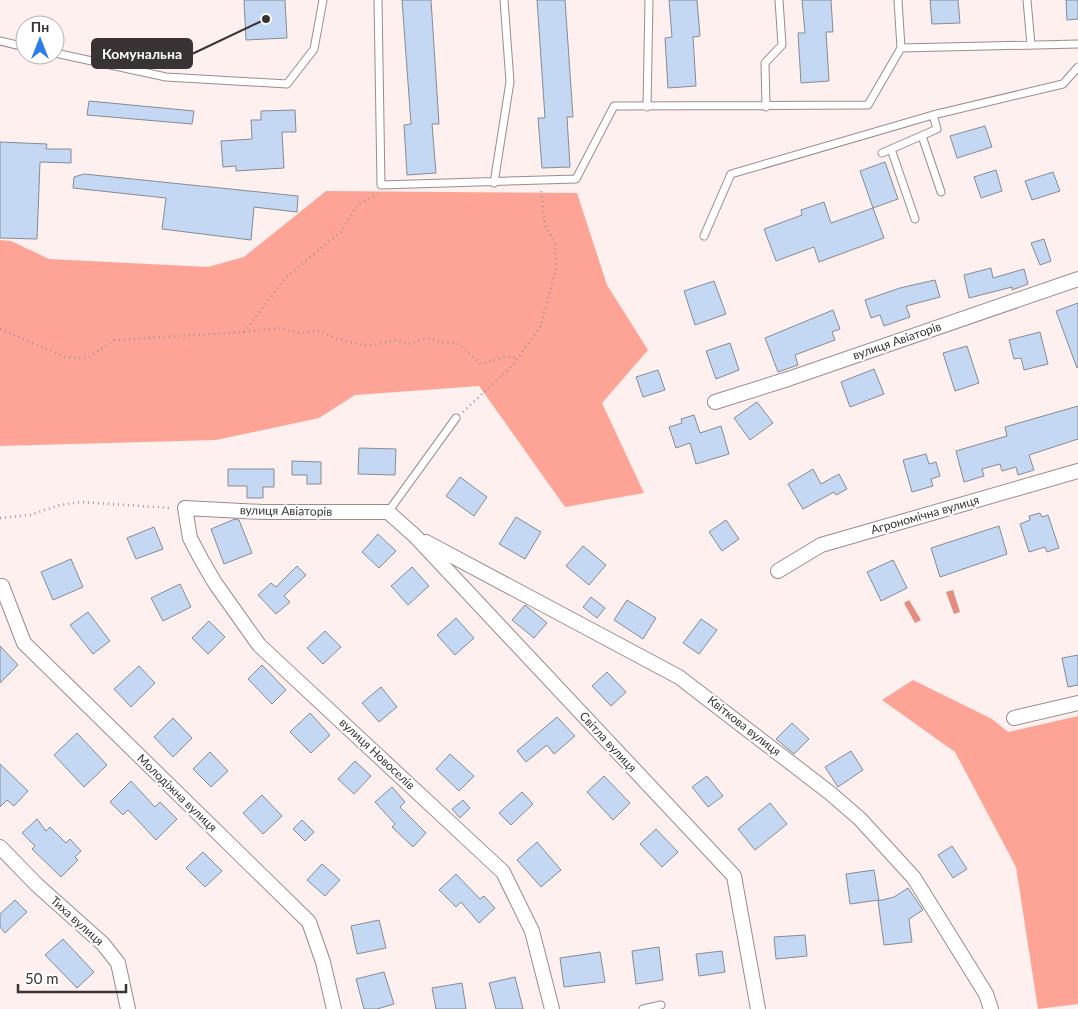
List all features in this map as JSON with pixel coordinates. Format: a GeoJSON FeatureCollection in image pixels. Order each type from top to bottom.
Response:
{"type":"FeatureCollection","features":[{"type":"Feature","properties":{"kind":"street","name":"вулиця Авіаторів"},"geometry":{"type":"LineString","coordinates":[[715,402],[788,379],[1078,279]]}},
{"type":"Feature","properties":{"kind":"street","name":"Агрономічна вулиця"},"geometry":{"type":"LineString","coordinates":[[778,571],[821,545],[1078,471]]}},
{"type":"Feature","properties":{"kind":"street","name":"вулиця Авіаторів"},"geometry":{"type":"LineString","coordinates":[[185,508],[263,512],[388,512]]}},
{"type":"Feature","properties":{"kind":"street","name":"вулиця Новоселів"},"geometry":{"type":"LineString","coordinates":[[185,508],[190,538],[201,559],[259,645],[504,872],[532,931],[552,1009]]}},
{"type":"Feature","properties":{"kind":"street","name":"Світла вулиця"},"geometry":{"type":"LineString","coordinates":[[388,512],[415,536],[734,876],[758,1009]]}},
{"type":"Feature","properties":{"kind":"street","name":"Квіткова вулиця"},"geometry":{"type":"LineString","coordinates":[[415,536],[679,676],[830,793],[860,819],[914,878],[986,994],[991,1009]]}},
{"type":"Feature","properties":{"kind":"street","name":"Молодіжна вулиця"},"geometry":{"type":"LineString","coordinates":[[2,586],[24,643],[309,922],[324,962],[334,1009]]}},
{"type":"Feature","properties":{"kind":"street"},"geometry":{"type":"LineString","coordinates":[[1014,718],[1078,704]]}},
{"type":"Feature","properties":{"kind":"street","name":"Тиха вулиця"},"geometry":{"type":"LineString","coordinates":[[0,847],[37,885],[104,944],[118,963],[128,1009]]}},
{"type":"Feature","properties":{"kind":"lane"},"geometry":{"type":"LineString","coordinates":[[65,55],[166,77],[287,84],[314,49],[323,0]]}},
{"type":"Feature","properties":{"kind":"lane"},"geometry":{"type":"LineString","coordinates":[[378,0],[381,185],[576,179],[614,106],[766,107],[868,105],[901,48],[898,0]]}},
{"type":"Feature","properties":{"kind":"lane"},"geometry":{"type":"LineString","coordinates":[[494,183],[510,82],[504,0]]}},
{"type":"Feature","properties":{"kind":"lane"},"geometry":{"type":"LineString","coordinates":[[647,107],[649,0]]}},
{"type":"Feature","properties":{"kind":"lane"},"geometry":{"type":"LineString","coordinates":[[766,107],[766,64],[782,45],[779,0]]}},
{"type":"Feature","properties":{"kind":"lane"},"geometry":{"type":"LineString","coordinates":[[1027,0],[1030,46]]}},
{"type":"Feature","properties":{"kind":"lane"},"geometry":{"type":"LineString","coordinates":[[0,42],[15,45]]}},
{"type":"Feature","properties":{"kind":"lane"},"geometry":{"type":"LineString","coordinates":[[901,48],[1078,44]]}},
{"type":"Feature","properties":{"kind":"lane"},"geometry":{"type":"LineString","coordinates":[[704,236],[731,174],[932,115],[1063,84],[1078,67]]}},
{"type":"Feature","properties":{"kind":"lane"},"geometry":{"type":"LineString","coordinates":[[882,153],[937,129],[932,115]]}},
{"type":"Feature","properties":{"kind":"lane"},"geometry":{"type":"LineString","coordinates":[[922,136],[941,192]]}},
{"type":"Feature","properties":{"kind":"lane"},"geometry":{"type":"LineString","coordinates":[[891,149],[915,219]]}},
{"type":"Feature","properties":{"kind":"lane"},"geometry":{"type":"LineString","coordinates":[[388,512],[456,418]]}},
{"type":"Feature","properties":{"kind":"lane"},"geometry":{"type":"LineString","coordinates":[[643,1009],[661,1005]]}},
{"type":"Feature","properties":{"kind":"path"},"geometry":{"type":"LineString","coordinates":[[456,418],[518,358],[540,327],[556,270],[555,243],[545,225],[540,181]]}},
{"type":"Feature","properties":{"kind":"path"},"geometry":{"type":"LineString","coordinates":[[244,332],[286,277],[341,232],[357,205],[395,185]]}},
{"type":"Feature","properties":{"kind":"path"},"geometry":{"type":"LineString","coordinates":[[0,329],[65,357],[87,358],[115,340],[280,328],[300,333],[321,331],[334,338],[368,346],[396,340],[408,344],[427,338],[440,342],[457,343],[481,364],[504,357],[518,358]]}},
{"type":"Feature","properties":{"kind":"path"},"geometry":{"type":"LineString","coordinates":[[0,518],[30,515],[60,505],[81,502],[185,508]]}},
{"type":"Feature","properties":{"kind":"shaded area"},"geometry":{"type":"Polygon","coordinates":[[[326,191],[577,193],[607,285],[648,350],[602,403],[644,493],[565,507],[479,386],[355,395],[319,418],[216,440],[0,446],[0,240],[11,241],[49,259],[208,267],[244,257],[326,191]]]}},
{"type":"Feature","properties":{"kind":"shaded area"},"geometry":{"type":"Polygon","coordinates":[[[953,590],[960,612],[954,614],[946,592],[953,590]]]}},
{"type":"Feature","properties":{"kind":"shaded area"},"geometry":{"type":"Polygon","coordinates":[[[909,600],[921,620],[915,623],[904,603],[909,600]]]}},
{"type":"Feature","properties":{"kind":"shaded area"},"geometry":{"type":"Polygon","coordinates":[[[913,680],[992,719],[1008,732],[1078,716],[1078,1004],[1038,1009],[1016,867],[955,752],[882,700],[913,680]]]}},
{"type":"Feature","properties":{"kind":"building"},"geometry":{"type":"Polygon","coordinates":[[[244,0],[285,0],[287,38],[246,40],[244,0]]]}},
{"type":"Feature","properties":{"kind":"building"},"geometry":{"type":"Polygon","coordinates":[[[402,0],[431,0],[439,124],[432,124],[436,173],[407,175],[404,125],[411,124],[402,0]]]}},
{"type":"Feature","properties":{"kind":"building"},"geometry":{"type":"Polygon","coordinates":[[[537,0],[565,0],[573,117],[567,117],[570,167],[542,168],[538,118],[545,118],[537,0]]]}},
{"type":"Feature","properties":{"kind":"building"},"geometry":{"type":"Polygon","coordinates":[[[669,0],[697,0],[700,36],[693,37],[696,86],[668,88],[665,38],[672,37],[669,0]]]}},
{"type":"Feature","properties":{"kind":"building"},"geometry":{"type":"Polygon","coordinates":[[[802,0],[831,0],[833,32],[826,32],[829,81],[801,83],[798,33],[805,33],[802,0]]]}},
{"type":"Feature","properties":{"kind":"building"},"geometry":{"type":"Polygon","coordinates":[[[930,0],[958,0],[960,23],[932,24],[930,0]]]}},
{"type":"Feature","properties":{"kind":"building"},"geometry":{"type":"Polygon","coordinates":[[[1066,0],[1078,0],[1078,19],[1067,20],[1066,0]]]}},
{"type":"Feature","properties":{"kind":"building"},"geometry":{"type":"Polygon","coordinates":[[[89,101],[194,111],[192,124],[87,115],[89,101]]]}},
{"type":"Feature","properties":{"kind":"building"},"geometry":{"type":"Polygon","coordinates":[[[295,110],[296,132],[282,132],[284,168],[236,171],[236,166],[223,167],[221,141],[252,139],[251,120],[261,120],[261,111],[295,110]]]}},
{"type":"Feature","properties":{"kind":"building"},"geometry":{"type":"Polygon","coordinates":[[[985,126],[992,147],[957,158],[950,136],[985,126]]]}},
{"type":"Feature","properties":{"kind":"building"},"geometry":{"type":"Polygon","coordinates":[[[0,142],[47,144],[46,149],[71,149],[71,163],[40,162],[37,239],[0,238],[0,142]]]}},
{"type":"Feature","properties":{"kind":"building"},"geometry":{"type":"Polygon","coordinates":[[[885,162],[898,199],[873,208],[860,171],[885,162]]]}},
{"type":"Feature","properties":{"kind":"building"},"geometry":{"type":"Polygon","coordinates":[[[996,170],[1002,191],[981,198],[974,177],[996,170]]]}},
{"type":"Feature","properties":{"kind":"building"},"geometry":{"type":"Polygon","coordinates":[[[1053,172],[1060,191],[1032,200],[1025,181],[1053,172]]]}},
{"type":"Feature","properties":{"kind":"building"},"geometry":{"type":"Polygon","coordinates":[[[84,174],[298,196],[297,212],[254,207],[251,240],[162,229],[166,198],[73,188],[74,177],[84,174]]]}},
{"type":"Feature","properties":{"kind":"building"},"geometry":{"type":"Polygon","coordinates":[[[824,202],[831,223],[873,208],[884,238],[819,262],[814,247],[776,261],[764,229],[802,215],[801,210],[824,202]]]}},
{"type":"Feature","properties":{"kind":"building"},"geometry":{"type":"Polygon","coordinates":[[[1044,239],[1051,261],[1040,265],[1031,243],[1044,239]]]}},
{"type":"Feature","properties":{"kind":"building"},"geometry":{"type":"Polygon","coordinates":[[[991,268],[993,278],[1024,269],[1028,284],[1012,290],[1012,287],[969,298],[964,275],[991,268]]]}},
{"type":"Feature","properties":{"kind":"building"},"geometry":{"type":"Polygon","coordinates":[[[935,280],[940,297],[906,306],[910,317],[884,326],[880,315],[871,318],[865,300],[900,288],[935,280]]]}},
{"type":"Feature","properties":{"kind":"building"},"geometry":{"type":"Polygon","coordinates":[[[714,281],[726,314],[695,325],[684,291],[714,281]]]}},
{"type":"Feature","properties":{"kind":"building"},"geometry":{"type":"Polygon","coordinates":[[[1078,303],[1078,367],[1077,368],[1056,311],[1078,303]]]}},
{"type":"Feature","properties":{"kind":"building"},"geometry":{"type":"Polygon","coordinates":[[[833,310],[840,329],[832,332],[835,340],[795,355],[798,365],[778,372],[765,338],[833,310]]]}},
{"type":"Feature","properties":{"kind":"building"},"geometry":{"type":"Polygon","coordinates":[[[1040,332],[1048,364],[1024,370],[1021,358],[1014,359],[1009,340],[1040,332]]]}},
{"type":"Feature","properties":{"kind":"building"},"geometry":{"type":"Polygon","coordinates":[[[730,343],[739,370],[716,379],[706,351],[730,343]]]}},
{"type":"Feature","properties":{"kind":"building"},"geometry":{"type":"Polygon","coordinates":[[[967,346],[979,383],[955,391],[943,353],[967,346]]]}},
{"type":"Feature","properties":{"kind":"building"},"geometry":{"type":"Polygon","coordinates":[[[874,369],[884,394],[850,407],[841,382],[874,369]]]}},
{"type":"Feature","properties":{"kind":"building"},"geometry":{"type":"Polygon","coordinates":[[[658,370],[665,390],[643,397],[636,377],[658,370]]]}},
{"type":"Feature","properties":{"kind":"building"},"geometry":{"type":"Polygon","coordinates":[[[757,402],[773,423],[750,440],[734,418],[757,402]]]}},
{"type":"Feature","properties":{"kind":"building"},"geometry":{"type":"Polygon","coordinates":[[[1078,406],[1078,439],[1029,455],[1034,470],[1018,475],[1016,467],[1002,471],[1000,464],[982,469],[984,476],[964,482],[956,451],[1007,436],[1005,427],[1078,406]]]}},
{"type":"Feature","properties":{"kind":"building"},"geometry":{"type":"Polygon","coordinates":[[[694,415],[700,433],[721,426],[729,454],[696,464],[690,443],[676,448],[669,427],[682,423],[681,419],[694,415]]]}},
{"type":"Feature","properties":{"kind":"building"},"geometry":{"type":"Polygon","coordinates":[[[359,448],[396,449],[395,475],[358,474],[359,448]]]}},
{"type":"Feature","properties":{"kind":"building"},"geometry":{"type":"Polygon","coordinates":[[[926,454],[929,464],[936,462],[940,476],[931,479],[933,486],[912,492],[903,460],[926,454]]]}},
{"type":"Feature","properties":{"kind":"building"},"geometry":{"type":"Polygon","coordinates":[[[292,461],[321,462],[321,484],[307,484],[307,475],[292,475],[292,461]]]}},
{"type":"Feature","properties":{"kind":"building"},"geometry":{"type":"Polygon","coordinates":[[[228,469],[274,469],[274,487],[263,487],[263,498],[247,498],[247,486],[228,486],[228,469]]]}},
{"type":"Feature","properties":{"kind":"building"},"geometry":{"type":"Polygon","coordinates":[[[813,469],[821,484],[839,474],[847,489],[836,495],[834,492],[803,509],[788,484],[813,469]]]}},
{"type":"Feature","properties":{"kind":"building"},"geometry":{"type":"Polygon","coordinates":[[[460,477],[487,497],[474,516],[446,496],[460,477]]]}},
{"type":"Feature","properties":{"kind":"building"},"geometry":{"type":"Polygon","coordinates":[[[1040,513],[1042,517],[1048,515],[1059,548],[1047,552],[1045,547],[1029,552],[1020,524],[1030,520],[1029,516],[1040,513]]]}},
{"type":"Feature","properties":{"kind":"building"},"geometry":{"type":"Polygon","coordinates":[[[516,517],[541,532],[525,559],[499,544],[516,517]]]}},
{"type":"Feature","properties":{"kind":"building"},"geometry":{"type":"Polygon","coordinates":[[[235,519],[239,520],[252,553],[224,564],[211,529],[235,519]]]}},
{"type":"Feature","properties":{"kind":"building"},"geometry":{"type":"Polygon","coordinates":[[[726,520],[739,539],[722,551],[709,532],[726,520]]]}},
{"type":"Feature","properties":{"kind":"building"},"geometry":{"type":"Polygon","coordinates":[[[999,526],[1007,554],[940,577],[931,548],[999,526]]]}},
{"type":"Feature","properties":{"kind":"building"},"geometry":{"type":"Polygon","coordinates":[[[154,527],[163,549],[136,559],[127,538],[154,527]]]}},
{"type":"Feature","properties":{"kind":"building"},"geometry":{"type":"Polygon","coordinates":[[[378,534],[396,551],[379,568],[362,552],[378,534]]]}},
{"type":"Feature","properties":{"kind":"building"},"geometry":{"type":"Polygon","coordinates":[[[583,546],[606,565],[589,585],[566,566],[583,546]]]}},
{"type":"Feature","properties":{"kind":"building"},"geometry":{"type":"Polygon","coordinates":[[[71,559],[83,587],[53,600],[41,572],[71,559]]]}},
{"type":"Feature","properties":{"kind":"building"},"geometry":{"type":"Polygon","coordinates":[[[893,560],[907,588],[881,601],[867,572],[893,560]]]}},
{"type":"Feature","properties":{"kind":"building"},"geometry":{"type":"Polygon","coordinates":[[[297,566],[306,575],[284,596],[290,602],[276,614],[258,595],[271,583],[276,587],[297,566]]]}},
{"type":"Feature","properties":{"kind":"building"},"geometry":{"type":"Polygon","coordinates":[[[412,567],[429,586],[408,605],[391,586],[412,567]]]}},
{"type":"Feature","properties":{"kind":"building"},"geometry":{"type":"Polygon","coordinates":[[[180,584],[191,607],[163,621],[151,598],[180,584]]]}},
{"type":"Feature","properties":{"kind":"building"},"geometry":{"type":"Polygon","coordinates":[[[591,597],[605,608],[597,618],[583,607],[591,597]]]}},
{"type":"Feature","properties":{"kind":"building"},"geometry":{"type":"Polygon","coordinates":[[[627,600],[656,618],[643,639],[614,620],[627,600]]]}},
{"type":"Feature","properties":{"kind":"building"},"geometry":{"type":"Polygon","coordinates":[[[525,605],[547,623],[534,638],[512,620],[525,605]]]}},
{"type":"Feature","properties":{"kind":"building"},"geometry":{"type":"Polygon","coordinates":[[[88,612],[110,641],[93,654],[70,625],[88,612]]]}},
{"type":"Feature","properties":{"kind":"building"},"geometry":{"type":"Polygon","coordinates":[[[456,618],[474,638],[455,655],[437,635],[456,618]]]}},
{"type":"Feature","properties":{"kind":"building"},"geometry":{"type":"Polygon","coordinates":[[[701,619],[717,630],[699,654],[683,643],[701,619]]]}},
{"type":"Feature","properties":{"kind":"building"},"geometry":{"type":"Polygon","coordinates":[[[209,621],[225,637],[208,654],[192,638],[209,621]]]}},
{"type":"Feature","properties":{"kind":"building"},"geometry":{"type":"Polygon","coordinates":[[[325,631],[341,647],[323,664],[307,648],[325,631]]]}},
{"type":"Feature","properties":{"kind":"building"},"geometry":{"type":"Polygon","coordinates":[[[0,646],[18,665],[0,683],[0,646]]]}},
{"type":"Feature","properties":{"kind":"building"},"geometry":{"type":"Polygon","coordinates":[[[1078,655],[1078,685],[1068,687],[1062,658],[1078,655]]]}},
{"type":"Feature","properties":{"kind":"building"},"geometry":{"type":"Polygon","coordinates":[[[262,665],[286,690],[272,704],[248,679],[262,665]]]}},
{"type":"Feature","properties":{"kind":"building"},"geometry":{"type":"Polygon","coordinates":[[[139,666],[155,683],[131,707],[114,689],[139,666]]]}},
{"type":"Feature","properties":{"kind":"building"},"geometry":{"type":"Polygon","coordinates":[[[607,672],[626,692],[611,706],[592,686],[607,672]]]}},
{"type":"Feature","properties":{"kind":"building"},"geometry":{"type":"Polygon","coordinates":[[[381,687],[397,707],[379,722],[362,703],[381,687]]]}},
{"type":"Feature","properties":{"kind":"building"},"geometry":{"type":"Polygon","coordinates":[[[310,713],[330,735],[311,753],[290,732],[310,713]]]}},
{"type":"Feature","properties":{"kind":"building"},"geometry":{"type":"Polygon","coordinates":[[[557,717],[575,736],[554,754],[547,745],[526,762],[517,751],[557,717]]]}},
{"type":"Feature","properties":{"kind":"building"},"geometry":{"type":"Polygon","coordinates":[[[173,718],[192,738],[173,757],[154,737],[173,718]]]}},
{"type":"Feature","properties":{"kind":"building"},"geometry":{"type":"Polygon","coordinates":[[[792,723],[809,739],[794,754],[776,739],[792,723]]]}},
{"type":"Feature","properties":{"kind":"building"},"geometry":{"type":"Polygon","coordinates":[[[77,733],[107,765],[84,787],[54,755],[77,733]]]}},
{"type":"Feature","properties":{"kind":"building"},"geometry":{"type":"Polygon","coordinates":[[[851,751],[863,770],[838,787],[825,767],[851,751]]]}},
{"type":"Feature","properties":{"kind":"building"},"geometry":{"type":"Polygon","coordinates":[[[210,752],[228,771],[211,787],[193,769],[210,752]]]}},
{"type":"Feature","properties":{"kind":"building"},"geometry":{"type":"Polygon","coordinates":[[[450,754],[474,776],[459,791],[436,769],[450,754]]]}},
{"type":"Feature","properties":{"kind":"building"},"geometry":{"type":"Polygon","coordinates":[[[355,761],[371,776],[354,794],[338,779],[355,761]]]}},
{"type":"Feature","properties":{"kind":"building"},"geometry":{"type":"Polygon","coordinates":[[[0,764],[28,791],[14,806],[7,800],[0,807],[0,764]]]}},
{"type":"Feature","properties":{"kind":"building"},"geometry":{"type":"Polygon","coordinates":[[[604,776],[630,803],[613,820],[587,792],[604,776]]]}},
{"type":"Feature","properties":{"kind":"building"},"geometry":{"type":"Polygon","coordinates":[[[707,776],[723,796],[708,807],[692,787],[707,776]]]}},
{"type":"Feature","properties":{"kind":"building"},"geometry":{"type":"Polygon","coordinates":[[[131,781],[155,807],[160,802],[177,819],[156,840],[128,810],[123,815],[110,802],[131,781]]]}},
{"type":"Feature","properties":{"kind":"building"},"geometry":{"type":"Polygon","coordinates":[[[392,787],[405,802],[400,807],[426,833],[413,847],[392,827],[395,824],[375,802],[392,787]]]}},
{"type":"Feature","properties":{"kind":"building"},"geometry":{"type":"Polygon","coordinates":[[[522,792],[533,804],[511,825],[499,813],[522,792]]]}},
{"type":"Feature","properties":{"kind":"building"},"geometry":{"type":"Polygon","coordinates":[[[262,795],[282,816],[263,834],[243,813],[262,795]]]}},
{"type":"Feature","properties":{"kind":"building"},"geometry":{"type":"Polygon","coordinates":[[[463,800],[470,808],[460,818],[452,809],[463,800]]]}},
{"type":"Feature","properties":{"kind":"building"},"geometry":{"type":"Polygon","coordinates":[[[770,803],[787,824],[755,850],[738,829],[770,803]]]}},
{"type":"Feature","properties":{"kind":"building"},"geometry":{"type":"Polygon","coordinates":[[[37,819],[46,831],[50,827],[66,843],[70,839],[81,851],[75,857],[78,860],[61,877],[32,849],[35,846],[22,833],[37,819]]]}},
{"type":"Feature","properties":{"kind":"building"},"geometry":{"type":"Polygon","coordinates":[[[302,820],[314,832],[305,841],[293,829],[302,820]]]}},
{"type":"Feature","properties":{"kind":"building"},"geometry":{"type":"Polygon","coordinates":[[[656,829],[678,852],[662,867],[640,844],[656,829]]]}},
{"type":"Feature","properties":{"kind":"building"},"geometry":{"type":"Polygon","coordinates":[[[537,842],[561,870],[541,887],[517,860],[537,842]]]}},
{"type":"Feature","properties":{"kind":"building"},"geometry":{"type":"Polygon","coordinates":[[[952,846],[967,869],[953,878],[938,855],[952,846]]]}},
{"type":"Feature","properties":{"kind":"building"},"geometry":{"type":"Polygon","coordinates":[[[203,852],[222,871],[205,887],[186,868],[203,852]]]}},
{"type":"Feature","properties":{"kind":"building"},"geometry":{"type":"Polygon","coordinates":[[[322,864],[340,880],[325,896],[307,880],[322,864]]]}},
{"type":"Feature","properties":{"kind":"building"},"geometry":{"type":"Polygon","coordinates":[[[874,870],[879,900],[850,904],[846,874],[874,870]]]}},
{"type":"Feature","properties":{"kind":"building"},"geometry":{"type":"Polygon","coordinates":[[[456,874],[480,899],[484,896],[495,908],[479,923],[461,902],[456,907],[439,890],[456,874]]]}},
{"type":"Feature","properties":{"kind":"building"},"geometry":{"type":"Polygon","coordinates":[[[908,888],[923,910],[909,919],[912,942],[884,945],[878,901],[894,897],[908,888]]]}},
{"type":"Feature","properties":{"kind":"building"},"geometry":{"type":"Polygon","coordinates":[[[15,900],[27,912],[5,933],[0,927],[0,914],[15,900]]]}},
{"type":"Feature","properties":{"kind":"building"},"geometry":{"type":"Polygon","coordinates":[[[379,920],[386,948],[357,954],[351,926],[379,920]]]}},
{"type":"Feature","properties":{"kind":"building"},"geometry":{"type":"Polygon","coordinates":[[[805,935],[807,956],[776,959],[774,937],[805,935]]]}},
{"type":"Feature","properties":{"kind":"building"},"geometry":{"type":"Polygon","coordinates":[[[63,939],[94,972],[77,988],[45,955],[63,939]]]}},
{"type":"Feature","properties":{"kind":"building"},"geometry":{"type":"Polygon","coordinates":[[[659,947],[663,980],[636,984],[632,951],[659,947]]]}},
{"type":"Feature","properties":{"kind":"building"},"geometry":{"type":"Polygon","coordinates":[[[722,951],[725,972],[699,976],[696,954],[722,951]]]}},
{"type":"Feature","properties":{"kind":"building"},"geometry":{"type":"Polygon","coordinates":[[[600,952],[605,982],[564,987],[560,958],[600,952]]]}},
{"type":"Feature","properties":{"kind":"building"},"geometry":{"type":"Polygon","coordinates":[[[384,972],[394,1004],[377,1009],[364,1009],[356,979],[384,972]]]}},
{"type":"Feature","properties":{"kind":"building"},"geometry":{"type":"Polygon","coordinates":[[[515,977],[523,1009],[496,1009],[489,983],[515,977]]]}},
{"type":"Feature","properties":{"kind":"building"},"geometry":{"type":"Polygon","coordinates":[[[462,983],[466,1009],[436,1009],[432,988],[462,983]]]}},
{"type":"Feature","properties":{"kind":"place","name":"Комунальна"},"geometry":{"type":"Point","coordinates":[266,19]}}]}
